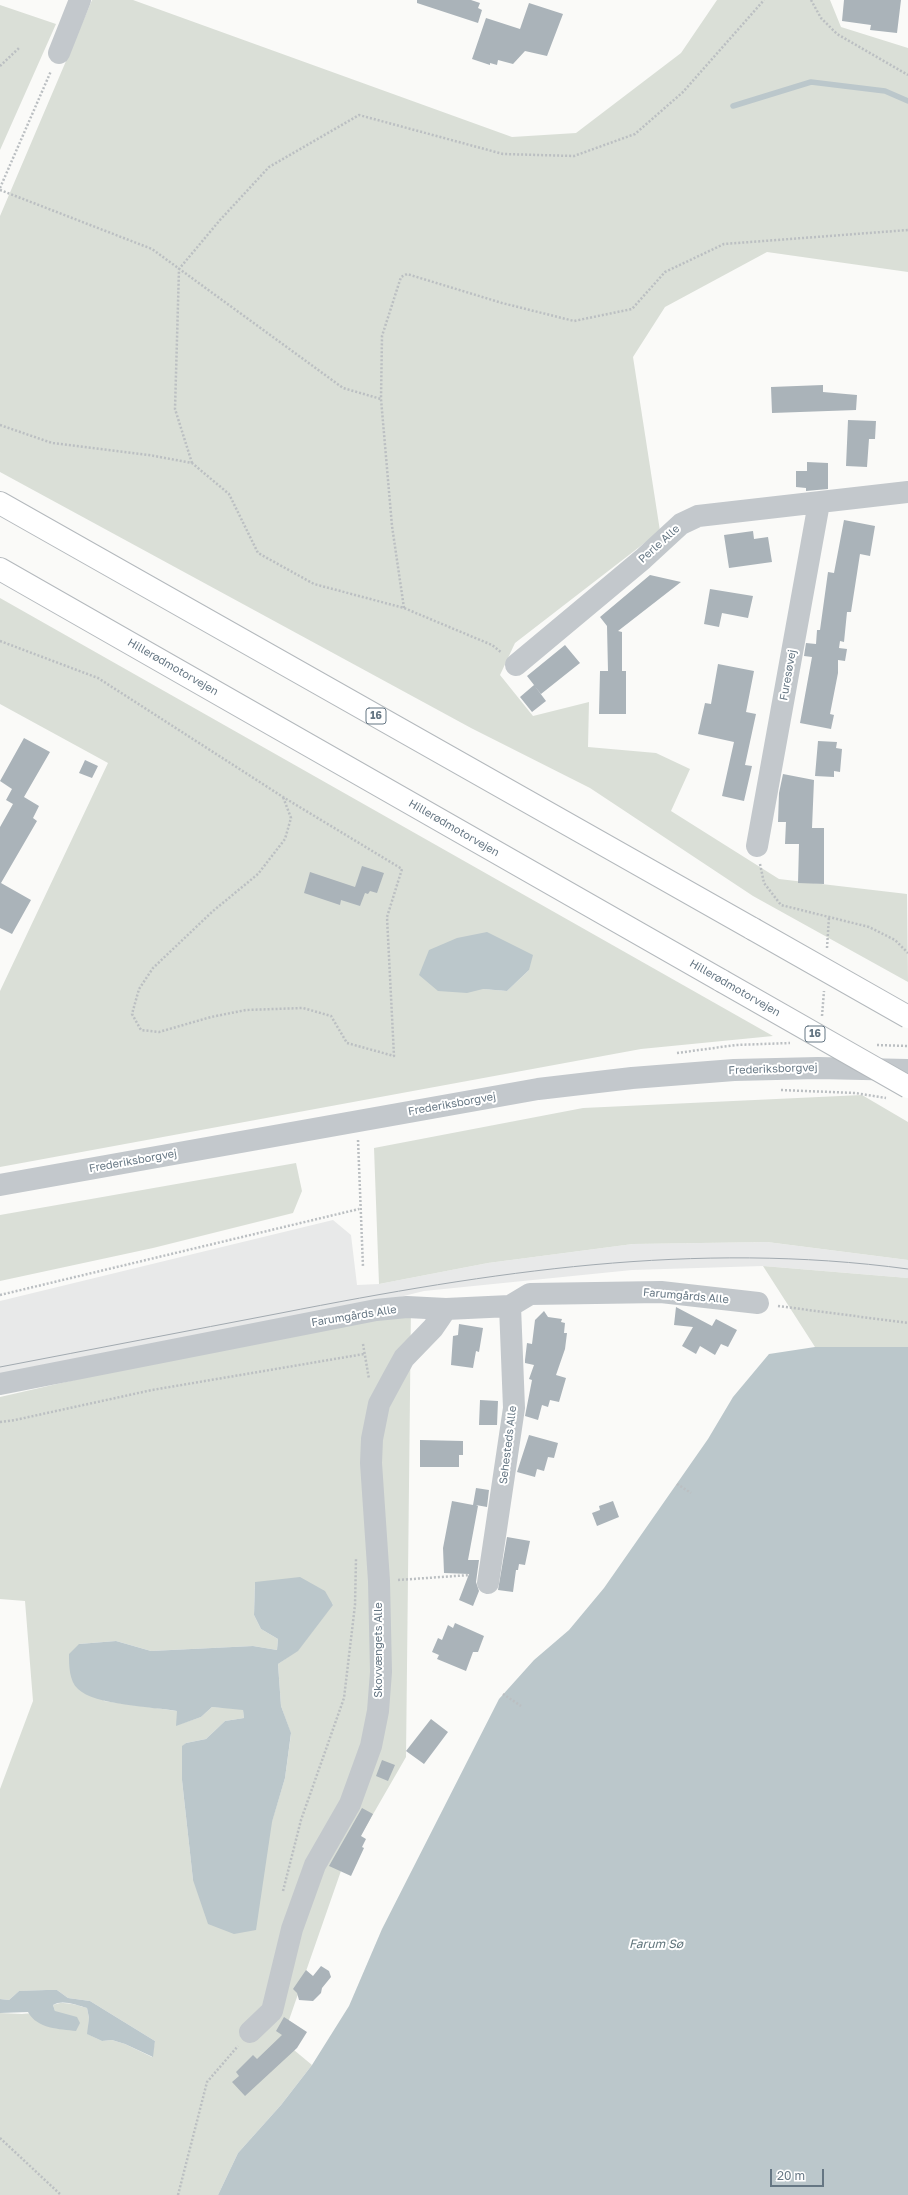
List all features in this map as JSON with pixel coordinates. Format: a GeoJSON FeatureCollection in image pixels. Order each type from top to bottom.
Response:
{"type":"FeatureCollection","features":[{"type":"Feature","properties":{"kind":"highway","name":"16"},"geometry":{"type":"LineString","coordinates":[[0,502],[908,1017]]}},
{"type":"Feature","properties":{"kind":"highway","name":"Hillerødmotorvejen"},"geometry":{"type":"LineString","coordinates":[[0,569],[722,981],[900,1093]]}},
{"type":"Feature","properties":{"kind":"street"},"geometry":{"type":"LineString","coordinates":[[59,53],[80,0]]}},
{"type":"Feature","properties":{"kind":"street","name":"Perle Alle"},"geometry":{"type":"LineString","coordinates":[[516,665],[643,559],[681,524],[698,516],[908,492]]}},
{"type":"Feature","properties":{"kind":"street","name":"Furesøvej"},"geometry":{"type":"LineString","coordinates":[[757,846],[819,503]]}},
{"type":"Feature","properties":{"kind":"street","name":"Frederiksborgvej"},"geometry":{"type":"LineString","coordinates":[[0,1185],[360,1133],[538,1090],[625,1079],[734,1070],[818,1068],[908,1070]]}},
{"type":"Feature","properties":{"kind":"street","name":"Farumgårds Alle"},"geometry":{"type":"LineString","coordinates":[[0,1384],[376,1310],[407,1307],[446,1309],[510,1306],[530,1294],[661,1292],[758,1303]]}},
{"type":"Feature","properties":{"kind":"street","name":"Sehesteds Alle"},"geometry":{"type":"LineString","coordinates":[[489,1578],[514,1408],[510,1306]]}},
{"type":"Feature","properties":{"kind":"street","name":"Skovvængets Alle"},"geometry":{"type":"LineString","coordinates":[[250,2032],[272,2011],[292,1929],[315,1865],[350,1804],[371,1746],[378,1712],[381,1672],[379,1581],[371,1463],[372,1439],[379,1404],[404,1358],[433,1328],[446,1309]]}},
{"type":"Feature","properties":{"kind":"path"},"geometry":{"type":"LineString","coordinates":[[192,463],[175,409],[179,270],[220,220],[269,167],[360,115],[503,154],[574,156],[635,134],[683,92],[764,0]]}},
{"type":"Feature","properties":{"kind":"path"},"geometry":{"type":"LineString","coordinates":[[811,0],[821,18],[837,34],[908,75]]}},
{"type":"Feature","properties":{"kind":"path"},"geometry":{"type":"LineString","coordinates":[[0,66],[19,48]]}},
{"type":"Feature","properties":{"kind":"path"},"geometry":{"type":"LineString","coordinates":[[59,53],[0,189],[152,249],[343,388],[381,399]]}},
{"type":"Feature","properties":{"kind":"path"},"geometry":{"type":"LineString","coordinates":[[404,608],[392,526],[381,399],[382,336],[401,277],[407,274],[502,303],[574,321],[632,309],[665,272],[724,244],[908,230]]}},
{"type":"Feature","properties":{"kind":"path"},"geometry":{"type":"LineString","coordinates":[[0,424],[52,443],[148,455],[192,463],[229,494],[258,553],[314,584],[404,608],[492,645],[516,665]]}},
{"type":"Feature","properties":{"kind":"path"},"geometry":{"type":"LineString","coordinates":[[0,641],[98,678],[282,797],[402,869],[387,917],[394,1056],[347,1043],[331,1016],[303,1008],[246,1010],[211,1016],[159,1032],[141,1030],[132,1014],[139,989],[153,968],[213,911],[258,874],[285,839],[291,818],[282,797]]}},
{"type":"Feature","properties":{"kind":"path"},"geometry":{"type":"LineString","coordinates":[[757,846],[764,883],[781,904],[869,927],[895,940],[908,953]]}},
{"type":"Feature","properties":{"kind":"path"},"geometry":{"type":"LineString","coordinates":[[826,956],[829,917]]}},
{"type":"Feature","properties":{"kind":"path"},"geometry":{"type":"LineString","coordinates":[[822,1020],[824,988]]}},
{"type":"Feature","properties":{"kind":"path"},"geometry":{"type":"LineString","coordinates":[[816,1092],[818,1068]]}},
{"type":"Feature","properties":{"kind":"path"},"geometry":{"type":"LineString","coordinates":[[778,1090],[855,1094],[900,1093]]}},
{"type":"Feature","properties":{"kind":"path"},"geometry":{"type":"LineString","coordinates":[[350,1141],[360,1133]]}},
{"type":"Feature","properties":{"kind":"path"},"geometry":{"type":"LineString","coordinates":[[360,1133],[359,1209],[362,1268]]}},
{"type":"Feature","properties":{"kind":"path"},"geometry":{"type":"LineString","coordinates":[[0,1295],[359,1209]]}},
{"type":"Feature","properties":{"kind":"path"},"geometry":{"type":"LineString","coordinates":[[758,1303],[908,1323]]}},
{"type":"Feature","properties":{"kind":"path"},"geometry":{"type":"LineString","coordinates":[[363,1344],[372,1394],[379,1404]]}},
{"type":"Feature","properties":{"kind":"path"},"geometry":{"type":"LineString","coordinates":[[0,1422],[152,1390],[364,1354]]}},
{"type":"Feature","properties":{"kind":"path"},"geometry":{"type":"LineString","coordinates":[[677,1484],[691,1493]]}},
{"type":"Feature","properties":{"kind":"path"},"geometry":{"type":"LineString","coordinates":[[282,1894],[302,1820],[344,1698],[356,1605],[356,1551]]}},
{"type":"Feature","properties":{"kind":"path"},"geometry":{"type":"LineString","coordinates":[[379,1581],[489,1578]]}},
{"type":"Feature","properties":{"kind":"path"},"geometry":{"type":"LineString","coordinates":[[503,1694],[521,1706]]}},
{"type":"Feature","properties":{"kind":"path"},"geometry":{"type":"LineString","coordinates":[[178,2195],[207,2082],[250,2032]]}},
{"type":"Feature","properties":{"kind":"path"},"geometry":{"type":"LineString","coordinates":[[0,2138],[62,2195]]}},
{"type":"Feature","properties":{"kind":"shaded area"},"geometry":{"type":"Polygon","coordinates":[[[92,0],[133,0],[512,137],[576,133],[681,53],[717,0],[830,0],[841,27],[908,48],[908,272],[767,252],[665,307],[633,357],[660,531],[515,643],[500,675],[533,716],[589,702],[588,747],[656,753],[690,769],[671,811],[779,879],[907,894],[908,982],[753,896],[590,788],[471,728],[0,472],[0,216],[92,0]]]}},
{"type":"Feature","properties":{"kind":"shaded area"},"geometry":{"type":"Polygon","coordinates":[[[0,5],[56,24],[0,150],[0,5]]]}},
{"type":"Feature","properties":{"kind":"shaded area"},"geometry":{"type":"Polygon","coordinates":[[[0,598],[773,1036],[641,1049],[0,1167],[0,991],[108,763],[0,704],[0,598]],[[529,970],[483,989],[507,991],[529,970]]]}},
{"type":"Feature","properties":{"kind":"shaded area"},"geometry":{"type":"Polygon","coordinates":[[[862,1095],[908,1122],[908,1260],[767,1242],[633,1244],[488,1263],[379,1284],[374,1148],[583,1108],[862,1095]]]}},
{"type":"Feature","properties":{"kind":"shaded area"},"geometry":{"type":"Polygon","coordinates":[[[296,1163],[302,1191],[293,1213],[153,1248],[0,1281],[0,1215],[296,1163]]]}},
{"type":"Feature","properties":{"kind":"shaded area"},"geometry":{"type":"Polygon","coordinates":[[[333,1220],[351,1235],[357,1285],[379,1284],[488,1263],[633,1244],[767,1242],[908,1260],[908,1278],[763,1266],[632,1270],[424,1291],[359,1307],[0,1375],[0,1301],[333,1220]]]}},
{"type":"Feature","properties":{"kind":"shaded area"},"geometry":{"type":"Polygon","coordinates":[[[763,1266],[908,1278],[908,1347],[815,1347],[763,1266]]]}},
{"type":"Feature","properties":{"kind":"shaded area"},"geometry":{"type":"Polygon","coordinates":[[[411,1303],[406,1757],[342,1868],[282,2040],[312,2065],[281,2105],[238,2153],[218,2195],[0,2195],[0,2013],[22,2014],[55,2011],[53,2005],[61,2003],[70,2004],[87,2008],[89,2018],[88,2034],[102,2041],[112,2040],[125,2044],[152,2057],[155,2041],[90,2001],[68,1998],[57,1990],[19,1991],[9,2000],[0,1999],[0,1789],[33,1701],[25,1601],[0,1599],[0,1397],[411,1303]],[[255,1582],[254,1615],[261,1629],[278,1639],[277,1650],[253,1646],[151,1651],[116,1641],[79,1644],[104,1701],[177,1711],[177,1725],[201,1717],[212,1707],[243,1709],[244,1718],[225,1721],[206,1739],[186,1743],[183,1746],[182,1780],[193,1880],[272,1821],[285,1778],[291,1734],[281,1706],[278,1664],[298,1650],[333,1604],[255,1582]]]}},
{"type":"Feature","properties":{"kind":"water"},"geometry":{"type":"Polygon","coordinates":[[[487,932],[533,955],[529,970],[507,991],[483,989],[467,993],[438,991],[419,975],[429,950],[457,938],[487,932]]]}},
{"type":"Feature","properties":{"kind":"water","name":"Farum Sø"},"geometry":{"type":"Polygon","coordinates":[[[815,1347],[908,1347],[908,2195],[218,2195],[238,2153],[281,2105],[312,2065],[349,2006],[382,1929],[499,1699],[534,1660],[569,1630],[604,1588],[708,1439],[733,1397],[769,1354],[815,1347]]]}},
{"type":"Feature","properties":{"kind":"water"},"geometry":{"type":"Polygon","coordinates":[[[300,1577],[325,1591],[333,1605],[298,1651],[278,1664],[281,1706],[291,1733],[285,1778],[272,1822],[256,1930],[234,1934],[208,1924],[193,1880],[182,1780],[182,1746],[186,1743],[206,1739],[225,1721],[244,1718],[243,1710],[212,1707],[201,1717],[176,1726],[177,1711],[110,1702],[97,1699],[78,1689],[73,1682],[70,1673],[69,1654],[79,1644],[116,1641],[151,1651],[253,1646],[277,1650],[278,1639],[261,1629],[254,1615],[255,1582],[300,1577]]]}},
{"type":"Feature","properties":{"kind":"water"},"geometry":{"type":"Polygon","coordinates":[[[57,1990],[68,1998],[90,2001],[155,2041],[153,2057],[125,2044],[112,2040],[102,2041],[87,2034],[89,2018],[87,2008],[79,2005],[57,2003],[53,2005],[55,2011],[77,2017],[80,2023],[76,2031],[56,2029],[43,2025],[32,2018],[28,2012],[0,2013],[0,1999],[9,2000],[19,1991],[57,1990]]]}},
{"type":"Feature","properties":{"kind":"building"},"geometry":{"type":"Polygon","coordinates":[[[417,0],[471,0],[480,3],[478,8],[482,10],[478,23],[417,3],[417,0]]]}},
{"type":"Feature","properties":{"kind":"building"},"geometry":{"type":"Polygon","coordinates":[[[844,0],[901,0],[897,33],[870,30],[871,25],[842,21],[844,0]]]}},
{"type":"Feature","properties":{"kind":"building"},"geometry":{"type":"Polygon","coordinates":[[[529,3],[563,14],[547,56],[525,51],[513,64],[498,60],[497,65],[490,63],[490,65],[472,59],[486,18],[520,29],[529,3]]]}},
{"type":"Feature","properties":{"kind":"building"},"geometry":{"type":"Polygon","coordinates":[[[823,385],[823,392],[857,395],[856,410],[772,413],[771,387],[823,385]]]}},
{"type":"Feature","properties":{"kind":"building"},"geometry":{"type":"Polygon","coordinates":[[[848,420],[876,421],[875,439],[869,439],[867,467],[846,466],[848,420]]]}},
{"type":"Feature","properties":{"kind":"building"},"geometry":{"type":"Polygon","coordinates":[[[807,462],[828,463],[828,489],[806,491],[806,488],[796,487],[796,471],[807,471],[807,462]]]}},
{"type":"Feature","properties":{"kind":"building"},"geometry":{"type":"Polygon","coordinates":[[[844,520],[875,526],[870,556],[860,554],[851,612],[847,612],[844,642],[840,641],[839,648],[847,649],[845,661],[838,660],[838,673],[830,714],[834,715],[831,729],[800,723],[812,657],[804,656],[806,643],[816,644],[817,630],[820,630],[828,572],[834,573],[844,520]]]}},
{"type":"Feature","properties":{"kind":"building"},"geometry":{"type":"Polygon","coordinates":[[[753,531],[754,539],[768,537],[772,562],[729,568],[724,535],[753,531]]]}},
{"type":"Feature","properties":{"kind":"building"},"geometry":{"type":"Polygon","coordinates":[[[650,575],[681,582],[618,631],[622,632],[622,671],[626,671],[626,714],[599,714],[600,671],[608,671],[607,626],[600,617],[650,575]]]}},
{"type":"Feature","properties":{"kind":"building"},"geometry":{"type":"Polygon","coordinates":[[[710,589],[753,596],[748,618],[722,613],[719,627],[704,624],[710,589]]]}},
{"type":"Feature","properties":{"kind":"building"},"geometry":{"type":"Polygon","coordinates":[[[565,645],[580,663],[541,694],[527,676],[565,645]]]}},
{"type":"Feature","properties":{"kind":"building"},"geometry":{"type":"Polygon","coordinates":[[[718,664],[754,671],[746,712],[756,714],[745,765],[752,766],[744,801],[722,796],[734,742],[698,734],[705,703],[711,704],[718,664]]]}},
{"type":"Feature","properties":{"kind":"building"},"geometry":{"type":"Polygon","coordinates":[[[534,685],[546,701],[532,712],[520,697],[534,685]]]}},
{"type":"Feature","properties":{"kind":"building"},"geometry":{"type":"Polygon","coordinates":[[[24,738],[50,752],[24,797],[39,806],[33,818],[37,821],[1,883],[31,900],[12,934],[0,928],[0,827],[13,804],[6,800],[12,789],[0,781],[24,738]]]}},
{"type":"Feature","properties":{"kind":"building"},"geometry":{"type":"Polygon","coordinates":[[[818,741],[837,742],[836,748],[842,749],[840,772],[834,771],[834,777],[815,776],[818,741]]]}},
{"type":"Feature","properties":{"kind":"building"},"geometry":{"type":"Polygon","coordinates":[[[85,760],[98,766],[92,778],[79,773],[85,760]]]}},
{"type":"Feature","properties":{"kind":"building"},"geometry":{"type":"Polygon","coordinates":[[[783,774],[814,780],[812,828],[824,828],[824,884],[798,883],[799,844],[785,844],[786,822],[778,822],[779,793],[783,774]]]}},
{"type":"Feature","properties":{"kind":"building"},"geometry":{"type":"Polygon","coordinates":[[[362,866],[384,873],[377,893],[370,891],[368,894],[365,893],[360,906],[341,900],[340,905],[304,893],[310,872],[355,887],[362,866]]]}},
{"type":"Feature","properties":{"kind":"building"},"geometry":{"type":"Polygon","coordinates":[[[676,1307],[712,1326],[716,1319],[737,1330],[728,1347],[721,1344],[715,1355],[700,1346],[696,1354],[682,1346],[693,1327],[674,1325],[676,1307]]]}},
{"type":"Feature","properties":{"kind":"building"},"geometry":{"type":"Polygon","coordinates":[[[544,1311],[548,1317],[562,1319],[561,1322],[565,1323],[564,1333],[567,1333],[565,1349],[556,1375],[566,1378],[559,1402],[550,1400],[548,1407],[542,1405],[538,1420],[525,1416],[532,1380],[529,1379],[534,1365],[525,1363],[525,1360],[527,1343],[532,1344],[535,1320],[544,1311]]]}},
{"type":"Feature","properties":{"kind":"building"},"geometry":{"type":"Polygon","coordinates":[[[459,1324],[483,1328],[479,1352],[476,1351],[473,1368],[451,1365],[453,1336],[458,1335],[459,1324]]]}},
{"type":"Feature","properties":{"kind":"building"},"geometry":{"type":"Polygon","coordinates":[[[480,1400],[498,1401],[497,1425],[479,1425],[480,1400]]]}},
{"type":"Feature","properties":{"kind":"building"},"geometry":{"type":"Polygon","coordinates":[[[529,1435],[558,1443],[554,1458],[548,1457],[544,1471],[537,1469],[535,1477],[517,1472],[529,1435]]]}},
{"type":"Feature","properties":{"kind":"building"},"geometry":{"type":"Polygon","coordinates":[[[420,1440],[463,1441],[463,1455],[459,1455],[459,1467],[420,1467],[420,1440]]]}},
{"type":"Feature","properties":{"kind":"building"},"geometry":{"type":"Polygon","coordinates":[[[476,1488],[489,1490],[487,1507],[476,1505],[478,1506],[468,1560],[479,1560],[476,1582],[479,1591],[473,1606],[459,1600],[469,1574],[444,1573],[443,1548],[452,1501],[473,1505],[476,1488]]]}},
{"type":"Feature","properties":{"kind":"building"},"geometry":{"type":"Polygon","coordinates":[[[613,1501],[619,1517],[597,1526],[592,1513],[600,1510],[599,1506],[613,1501]]]}},
{"type":"Feature","properties":{"kind":"building"},"geometry":{"type":"Polygon","coordinates":[[[507,1537],[530,1541],[525,1565],[519,1564],[518,1570],[516,1570],[513,1592],[498,1590],[507,1537]]]}},
{"type":"Feature","properties":{"kind":"building"},"geometry":{"type":"Polygon","coordinates":[[[455,1623],[484,1636],[478,1652],[473,1652],[466,1671],[437,1659],[439,1655],[432,1652],[438,1638],[442,1640],[448,1625],[453,1628],[455,1623]]]}},
{"type":"Feature","properties":{"kind":"building"},"geometry":{"type":"Polygon","coordinates":[[[431,1719],[448,1732],[424,1764],[406,1751],[431,1719]]]}},
{"type":"Feature","properties":{"kind":"building"},"geometry":{"type":"Polygon","coordinates":[[[382,1760],[395,1765],[388,1781],[376,1776],[382,1760]]]}},
{"type":"Feature","properties":{"kind":"building"},"geometry":{"type":"Polygon","coordinates":[[[362,1808],[373,1814],[361,1836],[366,1839],[362,1847],[364,1848],[351,1876],[329,1866],[362,1808]]]}},
{"type":"Feature","properties":{"kind":"building"},"geometry":{"type":"Polygon","coordinates":[[[321,1966],[329,1971],[331,1977],[322,1988],[321,1993],[313,2001],[299,2000],[297,1993],[293,1989],[306,1970],[313,1976],[321,1966]]]}},
{"type":"Feature","properties":{"kind":"building"},"geometry":{"type":"Polygon","coordinates":[[[284,2017],[307,2032],[297,2048],[245,2096],[232,2082],[239,2076],[236,2072],[253,2055],[257,2059],[282,2035],[276,2031],[284,2017]]]}},
{"type":"Feature","properties":{"kind":"waterway"},"geometry":{"type":"LineString","coordinates":[[733,106],[811,82],[885,91],[908,101]]}},
{"type":"Feature","properties":{"kind":"tram line"},"geometry":{"type":"LineString","coordinates":[[0,1367],[359,1298],[515,1273],[671,1259],[749,1258],[828,1261],[908,1269]]}}]}
